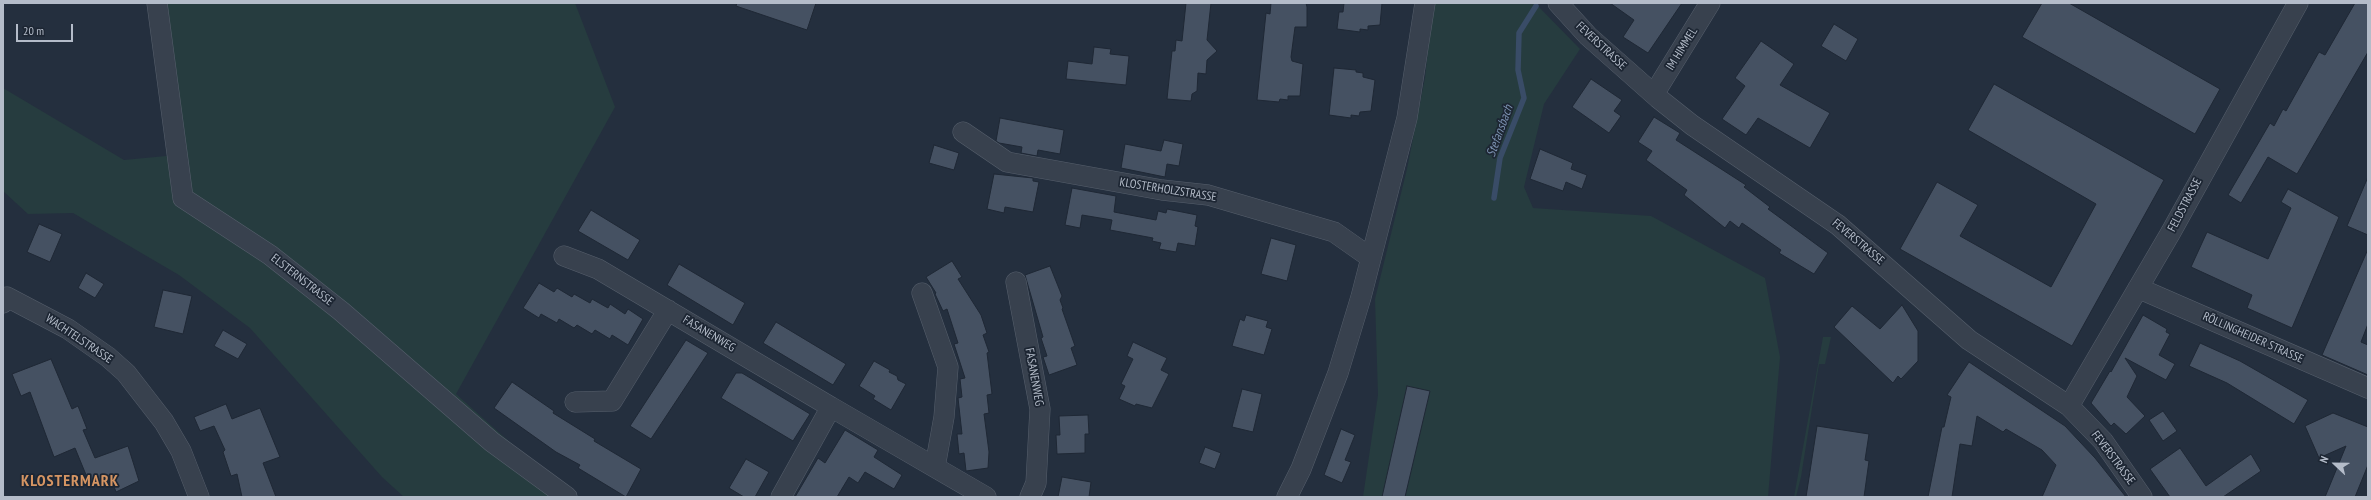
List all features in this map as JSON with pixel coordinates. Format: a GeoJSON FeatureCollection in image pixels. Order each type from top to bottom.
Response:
{"type":"FeatureCollection","features":[{"type":"Feature","properties":{"kind":"street","name":"ELSTERNSTRASSE"},"geometry":{"type":"LineString","coordinates":[[157,3],[182,198],[270,255],[341,311],[492,442],[567,497]]}},
{"type":"Feature","properties":{"kind":"street"},"geometry":{"type":"LineString","coordinates":[[1287,497],[1301,469],[1338,373],[1371,258],[1407,118],[1425,3]]}},
{"type":"Feature","properties":{"kind":"street","name":"FEVERSTRASSE"},"geometry":{"type":"LineString","coordinates":[[1558,3],[1588,36],[1654,94],[1692,124],[1838,225],[1969,340],[2069,406],[2103,441],[2142,497]]}},
{"type":"Feature","properties":{"kind":"street","name":"IM HIMMEL"},"geometry":{"type":"LineString","coordinates":[[1654,94],[1710,3]]}},
{"type":"Feature","properties":{"kind":"street","name":"FELDSTRASSE"},"geometry":{"type":"LineString","coordinates":[[2069,406],[2242,106],[2298,3]]}},
{"type":"Feature","properties":{"kind":"street","name":"KLOSTERHOLZSTRASSE"},"geometry":{"type":"LineString","coordinates":[[963,132],[1007,162],[1162,190],[1208,195],[1334,232],[1371,258]]}},
{"type":"Feature","properties":{"kind":"street","name":"FASANENWEG"},"geometry":{"type":"LineString","coordinates":[[564,256],[598,269],[986,497]]}},
{"type":"Feature","properties":{"kind":"street","name":"FASANENWEG"},"geometry":{"type":"LineString","coordinates":[[1016,282],[1040,409],[1036,483],[1030,497]]}},
{"type":"Feature","properties":{"kind":"street","name":"RÖLLINGHEIDER STRASSE"},"geometry":{"type":"LineString","coordinates":[[2138,288],[2368,388]]}},
{"type":"Feature","properties":{"kind":"street"},"geometry":{"type":"LineString","coordinates":[[922,293],[948,367],[944,417],[935,467]]}},
{"type":"Feature","properties":{"kind":"street","name":"WACHTELSTRASSE"},"geometry":{"type":"LineString","coordinates":[[5,300],[68,329],[108,357],[126,373],[164,422],[181,451],[199,497]]}},
{"type":"Feature","properties":{"kind":"street"},"geometry":{"type":"LineString","coordinates":[[575,402],[612,401],[668,310]]}},
{"type":"Feature","properties":{"kind":"street"},"geometry":{"type":"LineString","coordinates":[[781,497],[831,407]]}},
{"type":"Feature","properties":{"kind":"green space"},"geometry":{"type":"Polygon","coordinates":[[[167,3],[575,3],[615,107],[456,394],[571,497],[404,497],[382,477],[250,328],[179,275],[73,213],[28,214],[3,191],[3,88],[124,160],[187,154],[167,3]]]}},
{"type":"Feature","properties":{"kind":"green space"},"geometry":{"type":"Polygon","coordinates":[[[1433,3],[1535,3],[1580,49],[1544,104],[1524,187],[1533,208],[1651,216],[1765,278],[1780,357],[1768,497],[1363,497],[1378,395],[1375,299],[1407,169],[1425,78],[1433,3]]]}},
{"type":"Feature","properties":{"kind":"green space"},"geometry":{"type":"Polygon","coordinates":[[[1823,337],[1831,337],[1825,364],[1819,364],[1801,477],[1796,497],[1794,497],[1823,337]]]}},
{"type":"Feature","properties":{"kind":"building"},"geometry":{"type":"Polygon","coordinates":[[[737,3],[816,3],[807,30],[736,6],[737,3]]]}},
{"type":"Feature","properties":{"kind":"building"},"geometry":{"type":"Polygon","coordinates":[[[1186,3],[1211,3],[1207,40],[1217,51],[1207,60],[1206,74],[1198,73],[1197,91],[1192,94],[1191,101],[1167,99],[1172,51],[1175,51],[1176,40],[1182,41],[1186,3]]]}},
{"type":"Feature","properties":{"kind":"building"},"geometry":{"type":"Polygon","coordinates":[[[1271,3],[1306,3],[1307,7],[1307,27],[1295,27],[1291,57],[1292,61],[1303,64],[1300,96],[1288,96],[1288,100],[1280,99],[1279,102],[1257,100],[1266,13],[1270,14],[1271,3]]]}},
{"type":"Feature","properties":{"kind":"building"},"geometry":{"type":"Polygon","coordinates":[[[1344,3],[1382,3],[1380,25],[1368,26],[1368,30],[1360,29],[1360,32],[1337,29],[1339,12],[1343,12],[1344,3]]]}},
{"type":"Feature","properties":{"kind":"building"},"geometry":{"type":"Polygon","coordinates":[[[1610,3],[1682,3],[1648,53],[1623,37],[1634,20],[1610,3]]]}},
{"type":"Feature","properties":{"kind":"building"},"geometry":{"type":"Polygon","coordinates":[[[2042,3],[2069,3],[2220,89],[2195,134],[2022,37],[2042,3]]]}},
{"type":"Feature","properties":{"kind":"building"},"geometry":{"type":"Polygon","coordinates":[[[2355,3],[2368,3],[2368,52],[2297,174],[2268,157],[2241,203],[2228,195],[2270,123],[2274,126],[2283,109],[2286,111],[2319,52],[2325,55],[2355,3]]]}},
{"type":"Feature","properties":{"kind":"building"},"geometry":{"type":"Polygon","coordinates":[[[1834,24],[1858,39],[1846,61],[1821,46],[1834,24]]]}},
{"type":"Feature","properties":{"kind":"building"},"geometry":{"type":"Polygon","coordinates":[[[1761,41],[1794,64],[1780,85],[1830,113],[1810,148],[1758,118],[1746,135],[1722,119],[1745,86],[1735,78],[1761,41]]]}},
{"type":"Feature","properties":{"kind":"building"},"geometry":{"type":"Polygon","coordinates":[[[1094,47],[1111,49],[1110,54],[1129,56],[1126,85],[1066,79],[1068,61],[1092,64],[1094,47]]]}},
{"type":"Feature","properties":{"kind":"building"},"geometry":{"type":"Polygon","coordinates":[[[1334,68],[1356,70],[1356,72],[1363,73],[1363,77],[1375,80],[1371,111],[1360,112],[1359,116],[1351,115],[1351,118],[1329,115],[1334,68]]]}},
{"type":"Feature","properties":{"kind":"building"},"geometry":{"type":"Polygon","coordinates":[[[1591,79],[1622,100],[1614,111],[1621,116],[1609,133],[1572,107],[1591,79]]]}},
{"type":"Feature","properties":{"kind":"building"},"geometry":{"type":"Polygon","coordinates":[[[1994,84],[2164,180],[2072,346],[1900,249],[1937,182],[1978,205],[1960,236],[2051,287],[2096,204],[1968,130],[1994,84]]]}},
{"type":"Feature","properties":{"kind":"building"},"geometry":{"type":"Polygon","coordinates":[[[1654,117],[1680,133],[1676,140],[1746,185],[1744,187],[1770,207],[1768,209],[1828,253],[1814,274],[1779,253],[1781,250],[1742,223],[1739,228],[1730,221],[1725,228],[1684,195],[1687,190],[1646,160],[1652,151],[1638,142],[1654,117]]]}},
{"type":"Feature","properties":{"kind":"building"},"geometry":{"type":"Polygon","coordinates":[[[1000,118],[1064,130],[1060,154],[1038,150],[1037,156],[1021,153],[1022,147],[999,143],[996,141],[1000,118]]]}},
{"type":"Feature","properties":{"kind":"building"},"geometry":{"type":"Polygon","coordinates":[[[1164,140],[1183,144],[1179,166],[1167,164],[1165,177],[1121,168],[1125,144],[1161,151],[1164,140]]]}},
{"type":"Feature","properties":{"kind":"building"},"geometry":{"type":"Polygon","coordinates":[[[934,145],[959,153],[954,170],[929,163],[934,145]]]}},
{"type":"Feature","properties":{"kind":"building"},"geometry":{"type":"Polygon","coordinates":[[[1540,149],[1573,163],[1571,169],[1587,175],[1582,189],[1566,182],[1563,191],[1530,179],[1540,149]]]}},
{"type":"Feature","properties":{"kind":"building"},"geometry":{"type":"Polygon","coordinates":[[[994,174],[1033,178],[1033,181],[1039,182],[1033,212],[1005,207],[1004,213],[987,209],[994,174]]]}},
{"type":"Feature","properties":{"kind":"building"},"geometry":{"type":"Polygon","coordinates":[[[2368,177],[2368,235],[2347,226],[2368,177]]]}},
{"type":"Feature","properties":{"kind":"building"},"geometry":{"type":"Polygon","coordinates":[[[1072,188],[1116,196],[1114,212],[1156,220],[1158,211],[1166,213],[1167,209],[1197,215],[1195,226],[1198,227],[1195,246],[1178,243],[1176,252],[1159,249],[1161,243],[1152,241],[1153,238],[1110,230],[1112,220],[1082,215],[1080,228],[1065,225],[1072,188]]]}},
{"type":"Feature","properties":{"kind":"building"},"geometry":{"type":"Polygon","coordinates":[[[2288,189],[2339,217],[2292,328],[2247,308],[2252,295],[2191,267],[2207,232],[2268,259],[2291,208],[2281,202],[2288,189]]]}},
{"type":"Feature","properties":{"kind":"building"},"geometry":{"type":"Polygon","coordinates":[[[591,210],[640,240],[628,260],[578,231],[591,210]]]}},
{"type":"Feature","properties":{"kind":"building"},"geometry":{"type":"Polygon","coordinates":[[[39,224],[62,234],[50,262],[27,252],[39,224]]]}},
{"type":"Feature","properties":{"kind":"building"},"geometry":{"type":"Polygon","coordinates":[[[1271,238],[1296,245],[1287,281],[1261,274],[1271,238]]]}},
{"type":"Feature","properties":{"kind":"building"},"geometry":{"type":"Polygon","coordinates":[[[2368,249],[2368,324],[2361,342],[2368,345],[2368,375],[2322,355],[2368,249]]]}},
{"type":"Feature","properties":{"kind":"building"},"geometry":{"type":"Polygon","coordinates":[[[952,261],[962,277],[958,279],[981,315],[987,333],[983,335],[989,352],[987,353],[992,394],[987,395],[989,413],[984,414],[989,452],[988,468],[966,471],[964,453],[959,454],[957,434],[962,434],[958,398],[962,397],[960,379],[965,378],[954,344],[958,343],[947,309],[943,311],[935,294],[936,293],[926,277],[952,261]]]}},
{"type":"Feature","properties":{"kind":"building"},"geometry":{"type":"Polygon","coordinates":[[[679,264],[745,303],[733,325],[667,285],[679,264]]]}},
{"type":"Feature","properties":{"kind":"building"},"geometry":{"type":"Polygon","coordinates":[[[1050,266],[1062,296],[1060,300],[1075,346],[1071,348],[1077,365],[1049,375],[1043,357],[1047,356],[1041,338],[1043,337],[1025,275],[1050,266]]]}},
{"type":"Feature","properties":{"kind":"building"},"geometry":{"type":"Polygon","coordinates":[[[86,273],[104,284],[95,298],[78,288],[86,273]]]}},
{"type":"Feature","properties":{"kind":"building"},"geometry":{"type":"Polygon","coordinates":[[[539,283],[554,292],[557,288],[572,297],[574,294],[590,303],[592,299],[608,308],[610,304],[625,314],[628,309],[643,319],[628,345],[612,335],[610,339],[595,330],[592,334],[577,325],[574,328],[559,319],[557,323],[541,314],[539,318],[523,308],[539,283]]]}},
{"type":"Feature","properties":{"kind":"building"},"geometry":{"type":"Polygon","coordinates":[[[163,290],[192,296],[183,334],[154,327],[163,290]]]}},
{"type":"Feature","properties":{"kind":"building"},"geometry":{"type":"Polygon","coordinates":[[[1902,305],[1918,331],[1918,361],[1901,379],[1898,376],[1893,383],[1834,327],[1852,306],[1880,329],[1902,305]]]}},
{"type":"Feature","properties":{"kind":"building"},"geometry":{"type":"Polygon","coordinates":[[[1246,315],[1268,321],[1266,327],[1272,329],[1264,355],[1232,346],[1240,319],[1244,321],[1246,315]]]}},
{"type":"Feature","properties":{"kind":"building"},"geometry":{"type":"Polygon","coordinates":[[[2143,315],[2167,329],[2166,332],[2170,334],[2159,355],[2175,364],[2166,380],[2125,358],[2137,376],[2127,397],[2145,416],[2126,434],[2114,423],[2111,426],[2091,403],[2110,371],[2111,372],[2143,315]]]}},
{"type":"Feature","properties":{"kind":"building"},"geometry":{"type":"Polygon","coordinates":[[[776,322],[846,364],[833,385],[763,343],[776,322]]]}},
{"type":"Feature","properties":{"kind":"building"},"geometry":{"type":"Polygon","coordinates":[[[223,330],[247,344],[238,359],[214,346],[223,330]]]}},
{"type":"Feature","properties":{"kind":"building"},"geometry":{"type":"Polygon","coordinates":[[[686,340],[708,353],[651,439],[630,426],[686,340]]]}},
{"type":"Feature","properties":{"kind":"building"},"geometry":{"type":"Polygon","coordinates":[[[1133,342],[1167,358],[1161,370],[1169,374],[1152,408],[1136,404],[1135,406],[1119,399],[1125,386],[1121,384],[1133,359],[1127,356],[1133,342]]]}},
{"type":"Feature","properties":{"kind":"building"},"geometry":{"type":"Polygon","coordinates":[[[2200,343],[2240,361],[2308,400],[2294,424],[2227,383],[2189,366],[2200,343]]]}},
{"type":"Feature","properties":{"kind":"building"},"geometry":{"type":"Polygon","coordinates":[[[51,359],[72,409],[78,406],[87,429],[83,430],[95,458],[128,446],[139,481],[116,492],[112,481],[91,487],[75,448],[54,457],[30,392],[21,396],[12,374],[51,359]]]}},
{"type":"Feature","properties":{"kind":"building"},"geometry":{"type":"Polygon","coordinates":[[[874,361],[890,370],[889,372],[897,376],[898,380],[906,384],[891,410],[873,399],[875,396],[859,386],[874,361]]]}},
{"type":"Feature","properties":{"kind":"building"},"geometry":{"type":"Polygon","coordinates":[[[1969,362],[2065,426],[2095,458],[2126,497],[2042,497],[2056,465],[2042,450],[2006,429],[2003,432],[1977,416],[1972,446],[1960,444],[1952,497],[1928,497],[1942,427],[1944,427],[1951,397],[1947,395],[1969,362]]]}},
{"type":"Feature","properties":{"kind":"building"},"geometry":{"type":"Polygon","coordinates":[[[736,373],[742,373],[810,414],[793,441],[721,398],[736,373]]]}},
{"type":"Feature","properties":{"kind":"building"},"geometry":{"type":"Polygon","coordinates":[[[512,382],[554,411],[553,413],[595,439],[594,441],[641,469],[626,497],[578,468],[580,465],[556,452],[494,408],[512,382]]]}},
{"type":"Feature","properties":{"kind":"building"},"geometry":{"type":"Polygon","coordinates":[[[1407,386],[1430,391],[1405,497],[1382,497],[1407,386]]]}},
{"type":"Feature","properties":{"kind":"building"},"geometry":{"type":"Polygon","coordinates":[[[1242,389],[1262,394],[1253,432],[1232,427],[1242,389]]]}},
{"type":"Feature","properties":{"kind":"building"},"geometry":{"type":"Polygon","coordinates":[[[226,404],[232,419],[260,408],[280,457],[263,463],[276,497],[242,497],[237,474],[231,476],[223,452],[225,450],[214,426],[200,431],[194,417],[226,404]]]}},
{"type":"Feature","properties":{"kind":"building"},"geometry":{"type":"Polygon","coordinates":[[[2163,411],[2177,431],[2163,441],[2149,420],[2163,411]]]}},
{"type":"Feature","properties":{"kind":"building"},"geometry":{"type":"Polygon","coordinates":[[[2333,413],[2368,427],[2368,465],[2355,497],[2325,497],[2346,446],[2319,458],[2305,426],[2333,413]]]}},
{"type":"Feature","properties":{"kind":"building"},"geometry":{"type":"Polygon","coordinates":[[[1088,415],[1089,434],[1085,434],[1085,453],[1057,454],[1056,435],[1060,435],[1059,416],[1088,415]]]}},
{"type":"Feature","properties":{"kind":"building"},"geometry":{"type":"Polygon","coordinates":[[[1817,426],[1869,434],[1865,460],[1869,461],[1864,497],[1806,497],[1817,426]]]}},
{"type":"Feature","properties":{"kind":"building"},"geometry":{"type":"Polygon","coordinates":[[[1341,429],[1355,435],[1345,460],[1351,462],[1342,483],[1324,475],[1341,429]]]}},
{"type":"Feature","properties":{"kind":"building"},"geometry":{"type":"Polygon","coordinates":[[[845,430],[878,450],[874,457],[902,475],[894,489],[865,472],[858,483],[849,477],[837,497],[795,497],[818,458],[825,463],[845,430]]]}},
{"type":"Feature","properties":{"kind":"building"},"geometry":{"type":"Polygon","coordinates":[[[1205,447],[1221,453],[1215,469],[1199,463],[1205,447]]]}},
{"type":"Feature","properties":{"kind":"building"},"geometry":{"type":"Polygon","coordinates":[[[2180,448],[2206,486],[2251,454],[2261,471],[2223,497],[2170,497],[2150,469],[2180,448]]]}},
{"type":"Feature","properties":{"kind":"building"},"geometry":{"type":"Polygon","coordinates":[[[746,459],[769,472],[755,497],[744,497],[729,488],[746,459]]]}},
{"type":"Feature","properties":{"kind":"building"},"geometry":{"type":"Polygon","coordinates":[[[1062,477],[1091,482],[1089,497],[1058,497],[1062,477]]]}},
{"type":"Feature","properties":{"kind":"waterway","name":"Stefansbach"},"geometry":{"type":"LineString","coordinates":[[1494,198],[1500,158],[1524,98],[1518,70],[1519,33],[1536,6]]}},
{"type":"Feature","properties":{"kind":"district","name":"KLOSTERMARK"},"geometry":{"type":"Point","coordinates":[70,481]}}]}
